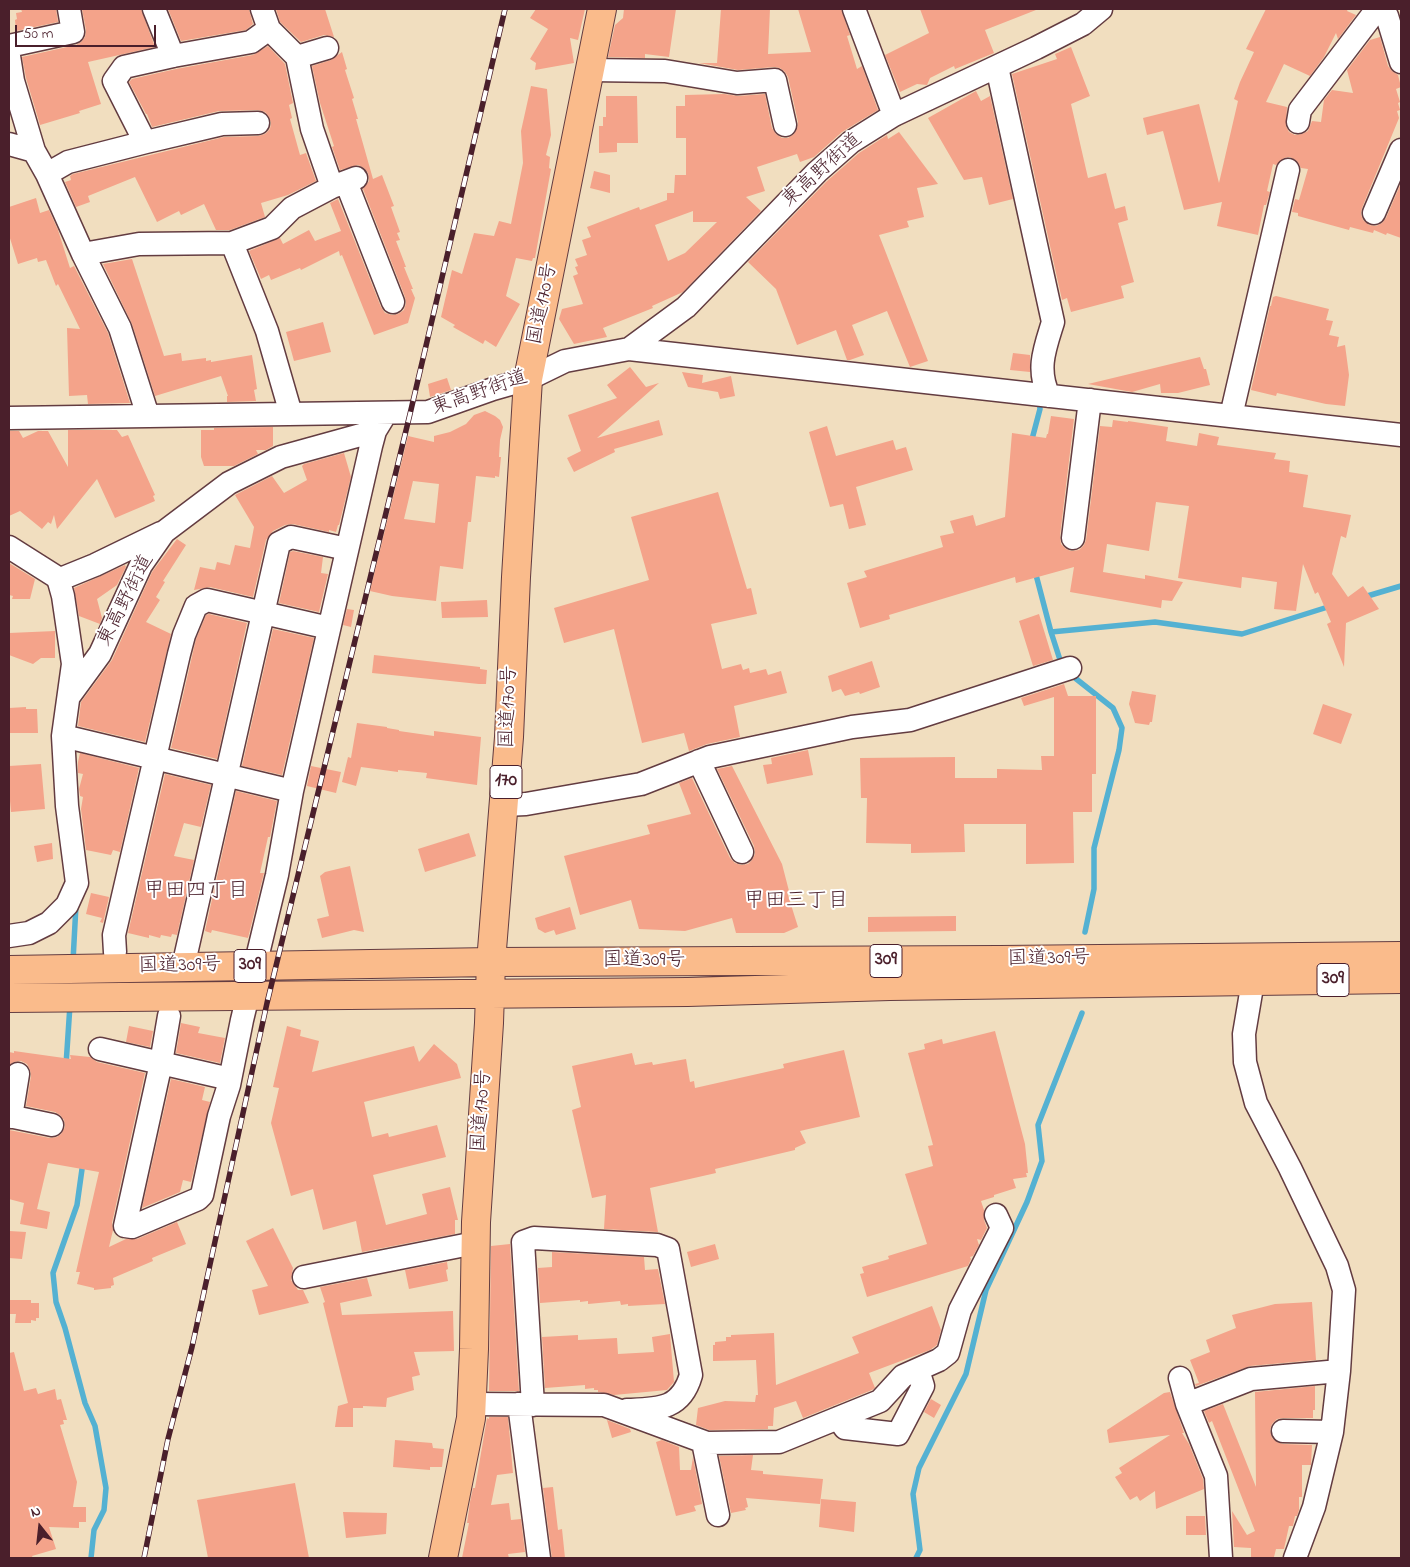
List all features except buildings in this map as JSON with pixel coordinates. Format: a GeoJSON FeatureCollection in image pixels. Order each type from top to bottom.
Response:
{"type":"FeatureCollection","features":[{"type":"Feature","properties":{"kind":"highway","name":"国道170号"},"geometry":{"type":"LineString","coordinates":[[443,1558],[471,1418],[475,1243],[491,962],[509,737],[520,501],[528,379],[602,9]]}},
{"type":"Feature","properties":{"kind":"highway","name":"309"},"geometry":{"type":"LineString","coordinates":[[9,953],[134,951],[183,967]]}},
{"type":"Feature","properties":{"kind":"highway","name":"国道309号"},"geometry":{"type":"LineString","coordinates":[[9,970],[491,962],[1401,956]]}},
{"type":"Feature","properties":{"kind":"highway","name":"309"},"geometry":{"type":"LineString","coordinates":[[1259,980],[1401,979]]}},
{"type":"Feature","properties":{"kind":"highway","name":"国道309号"},"geometry":{"type":"LineString","coordinates":[[9,998],[245,1006],[333,996],[688,992],[890,986],[1259,980]]}},
{"type":"Feature","properties":{"kind":"highway","name":"309"},"geometry":{"type":"LineString","coordinates":[[9,1016],[169,1016],[245,1006]]}},
{"type":"Feature","properties":{"kind":"street"},"geometry":{"type":"LineString","coordinates":[[9,46],[73,32],[69,9]]}},
{"type":"Feature","properties":{"kind":"street"},"geometry":{"type":"LineString","coordinates":[[154,9],[173,56]]}},
{"type":"Feature","properties":{"kind":"street"},"geometry":{"type":"LineString","coordinates":[[854,9],[894,114]]}},
{"type":"Feature","properties":{"kind":"street","name":"東高野街道"},"geometry":{"type":"LineString","coordinates":[[9,936],[30,933],[49,923],[67,905],[77,884],[67,806],[63,736],[69,697],[100,654],[141,565],[164,532],[229,482],[281,457],[380,422],[428,412],[528,379],[564,361],[629,350],[686,306],[817,172],[844,148],[894,114],[1000,65],[1082,24],[1101,9]]}},
{"type":"Feature","properties":{"kind":"street"},"geometry":{"type":"LineString","coordinates":[[1298,122],[1300,110],[1381,13],[1401,62]]}},
{"type":"Feature","properties":{"kind":"street"},"geometry":{"type":"LineString","coordinates":[[145,142],[114,81],[124,67],[251,42],[265,19],[297,57],[312,129],[344,182],[393,302]]}},
{"type":"Feature","properties":{"kind":"street"},"geometry":{"type":"LineString","coordinates":[[297,57],[327,48]]}},
{"type":"Feature","properties":{"kind":"street"},"geometry":{"type":"LineString","coordinates":[[9,56],[13,80],[34,151],[48,174],[82,254],[120,328],[148,416]]}},
{"type":"Feature","properties":{"kind":"street"},"geometry":{"type":"LineString","coordinates":[[1000,65],[1053,322],[1043,356],[1042,395]]}},
{"type":"Feature","properties":{"kind":"street"},"geometry":{"type":"LineString","coordinates":[[590,70],[665,71],[737,83],[775,80],[785,125]]}},
{"type":"Feature","properties":{"kind":"street"},"geometry":{"type":"LineString","coordinates":[[48,174],[68,162],[145,142],[222,124],[258,123]]}},
{"type":"Feature","properties":{"kind":"street"},"geometry":{"type":"LineString","coordinates":[[9,144],[34,151]]}},
{"type":"Feature","properties":{"kind":"street"},"geometry":{"type":"LineString","coordinates":[[1374,213],[1401,150]]}},
{"type":"Feature","properties":{"kind":"street"},"geometry":{"type":"LineString","coordinates":[[1232,416],[1288,170]]}},
{"type":"Feature","properties":{"kind":"street"},"geometry":{"type":"LineString","coordinates":[[82,254],[139,244],[232,243],[272,228],[292,208],[344,182]]}},
{"type":"Feature","properties":{"kind":"street"},"geometry":{"type":"LineString","coordinates":[[232,243],[267,331],[291,414]]}},
{"type":"Feature","properties":{"kind":"street"},"geometry":{"type":"LineString","coordinates":[[629,350],[1401,435]]}},
{"type":"Feature","properties":{"kind":"street"},"geometry":{"type":"LineString","coordinates":[[1073,538],[1090,400]]}},
{"type":"Feature","properties":{"kind":"street"},"geometry":{"type":"LineString","coordinates":[[9,418],[291,414],[380,422],[347,549],[292,791],[277,875],[254,966],[230,1080],[219,1116],[202,1195],[198,1199],[132,1227],[125,1226],[161,1063],[169,1016]]}},
{"type":"Feature","properties":{"kind":"street"},"geometry":{"type":"LineString","coordinates":[[58,580],[96,565],[164,532]]}},
{"type":"Feature","properties":{"kind":"street"},"geometry":{"type":"LineString","coordinates":[[183,967],[279,543],[291,537],[347,549]]}},
{"type":"Feature","properties":{"kind":"street"},"geometry":{"type":"LineString","coordinates":[[9,547],[58,580],[63,596],[73,664],[69,697]]}},
{"type":"Feature","properties":{"kind":"street"},"geometry":{"type":"LineString","coordinates":[[114,952],[114,935],[179,654],[184,635],[196,606],[207,600],[329,628]]}},
{"type":"Feature","properties":{"kind":"street"},"geometry":{"type":"LineString","coordinates":[[504,805],[526,804],[640,784],[710,757],[852,727],[910,720],[1070,668]]}},
{"type":"Feature","properties":{"kind":"street"},"geometry":{"type":"LineString","coordinates":[[63,736],[292,791]]}},
{"type":"Feature","properties":{"kind":"street"},"geometry":{"type":"LineString","coordinates":[[699,761],[742,852]]}},
{"type":"Feature","properties":{"kind":"street"},"geometry":{"type":"LineString","coordinates":[[1259,980],[1244,1034],[1245,1062],[1256,1102],[1287,1160],[1337,1266],[1344,1290],[1339,1371],[1332,1432],[1314,1507],[1295,1558]]}},
{"type":"Feature","properties":{"kind":"street"},"geometry":{"type":"LineString","coordinates":[[100,1049],[230,1080]]}},
{"type":"Feature","properties":{"kind":"street"},"geometry":{"type":"LineString","coordinates":[[18,1074],[10,1116],[52,1124]]}},
{"type":"Feature","properties":{"kind":"street"},"geometry":{"type":"LineString","coordinates":[[472,1404],[604,1405],[708,1444],[779,1442],[880,1401],[903,1376],[939,1360],[948,1353],[960,1310],[1002,1228],[996,1215]]}},
{"type":"Feature","properties":{"kind":"street"},"geometry":{"type":"LineString","coordinates":[[538,1558],[526,1405],[523,1242],[534,1238],[657,1245],[668,1249],[691,1375],[687,1390],[674,1402],[657,1408],[620,1410]]}},
{"type":"Feature","properties":{"kind":"street"},"geometry":{"type":"LineString","coordinates":[[304,1277],[475,1243]]}},
{"type":"Feature","properties":{"kind":"street"},"geometry":{"type":"LineString","coordinates":[[838,1418],[845,1428],[898,1434],[923,1386],[918,1370]]}},
{"type":"Feature","properties":{"kind":"street"},"geometry":{"type":"LineString","coordinates":[[1186,1404],[1251,1379],[1339,1371]]}},
{"type":"Feature","properties":{"kind":"street"},"geometry":{"type":"LineString","coordinates":[[1180,1378],[1186,1404],[1216,1476],[1221,1558]]}},
{"type":"Feature","properties":{"kind":"street"},"geometry":{"type":"LineString","coordinates":[[1283,1432],[1332,1432]]}},
{"type":"Feature","properties":{"kind":"street"},"geometry":{"type":"LineString","coordinates":[[703,1442],[718,1516]]}},
{"type":"Feature","properties":{"kind":"waterway"},"geometry":{"type":"LineString","coordinates":[[1031,443],[1040,409],[1039,399]]}},
{"type":"Feature","properties":{"kind":"waterway"},"geometry":{"type":"LineString","coordinates":[[1035,571],[1062,666]]}},
{"type":"Feature","properties":{"kind":"waterway"},"geometry":{"type":"LineString","coordinates":[[1364,597],[1401,586]]}},
{"type":"Feature","properties":{"kind":"waterway"},"geometry":{"type":"LineString","coordinates":[[1051,632],[1155,622],[1242,634],[1331,606]]}},
{"type":"Feature","properties":{"kind":"waterway"},"geometry":{"type":"LineString","coordinates":[[1070,674],[1113,708],[1122,728],[1119,750],[1094,848],[1094,889],[1085,932]]}},
{"type":"Feature","properties":{"kind":"waterway"},"geometry":{"type":"LineString","coordinates":[[73,961],[76,905]]}},
{"type":"Feature","properties":{"kind":"waterway"},"geometry":{"type":"LineString","coordinates":[[66,1065],[70,1005]]}},
{"type":"Feature","properties":{"kind":"waterway"},"geometry":{"type":"LineString","coordinates":[[916,1558],[920,1550],[913,1494],[919,1468],[966,1374],[986,1290],[1027,1202],[1042,1161],[1038,1125],[1082,1013]]}},
{"type":"Feature","properties":{"kind":"waterway"},"geometry":{"type":"LineString","coordinates":[[83,1162],[77,1205],[53,1273],[56,1302],[85,1403],[95,1426],[106,1488],[104,1510],[94,1530],[91,1558]]}},
{"type":"Feature","properties":{"kind":"railway"},"geometry":{"type":"LineString","coordinates":[[144,1558],[168,1439],[192,1347],[267,1003],[410,414],[505,9]]}},
{"type":"Feature","properties":{"kind":"district","name":"甲田四丁目"},"geometry":{"type":"Point","coordinates":[196,893]}},
{"type":"Feature","properties":{"kind":"district","name":"甲田三丁目"},"geometry":{"type":"Point","coordinates":[796,903]}}]}
